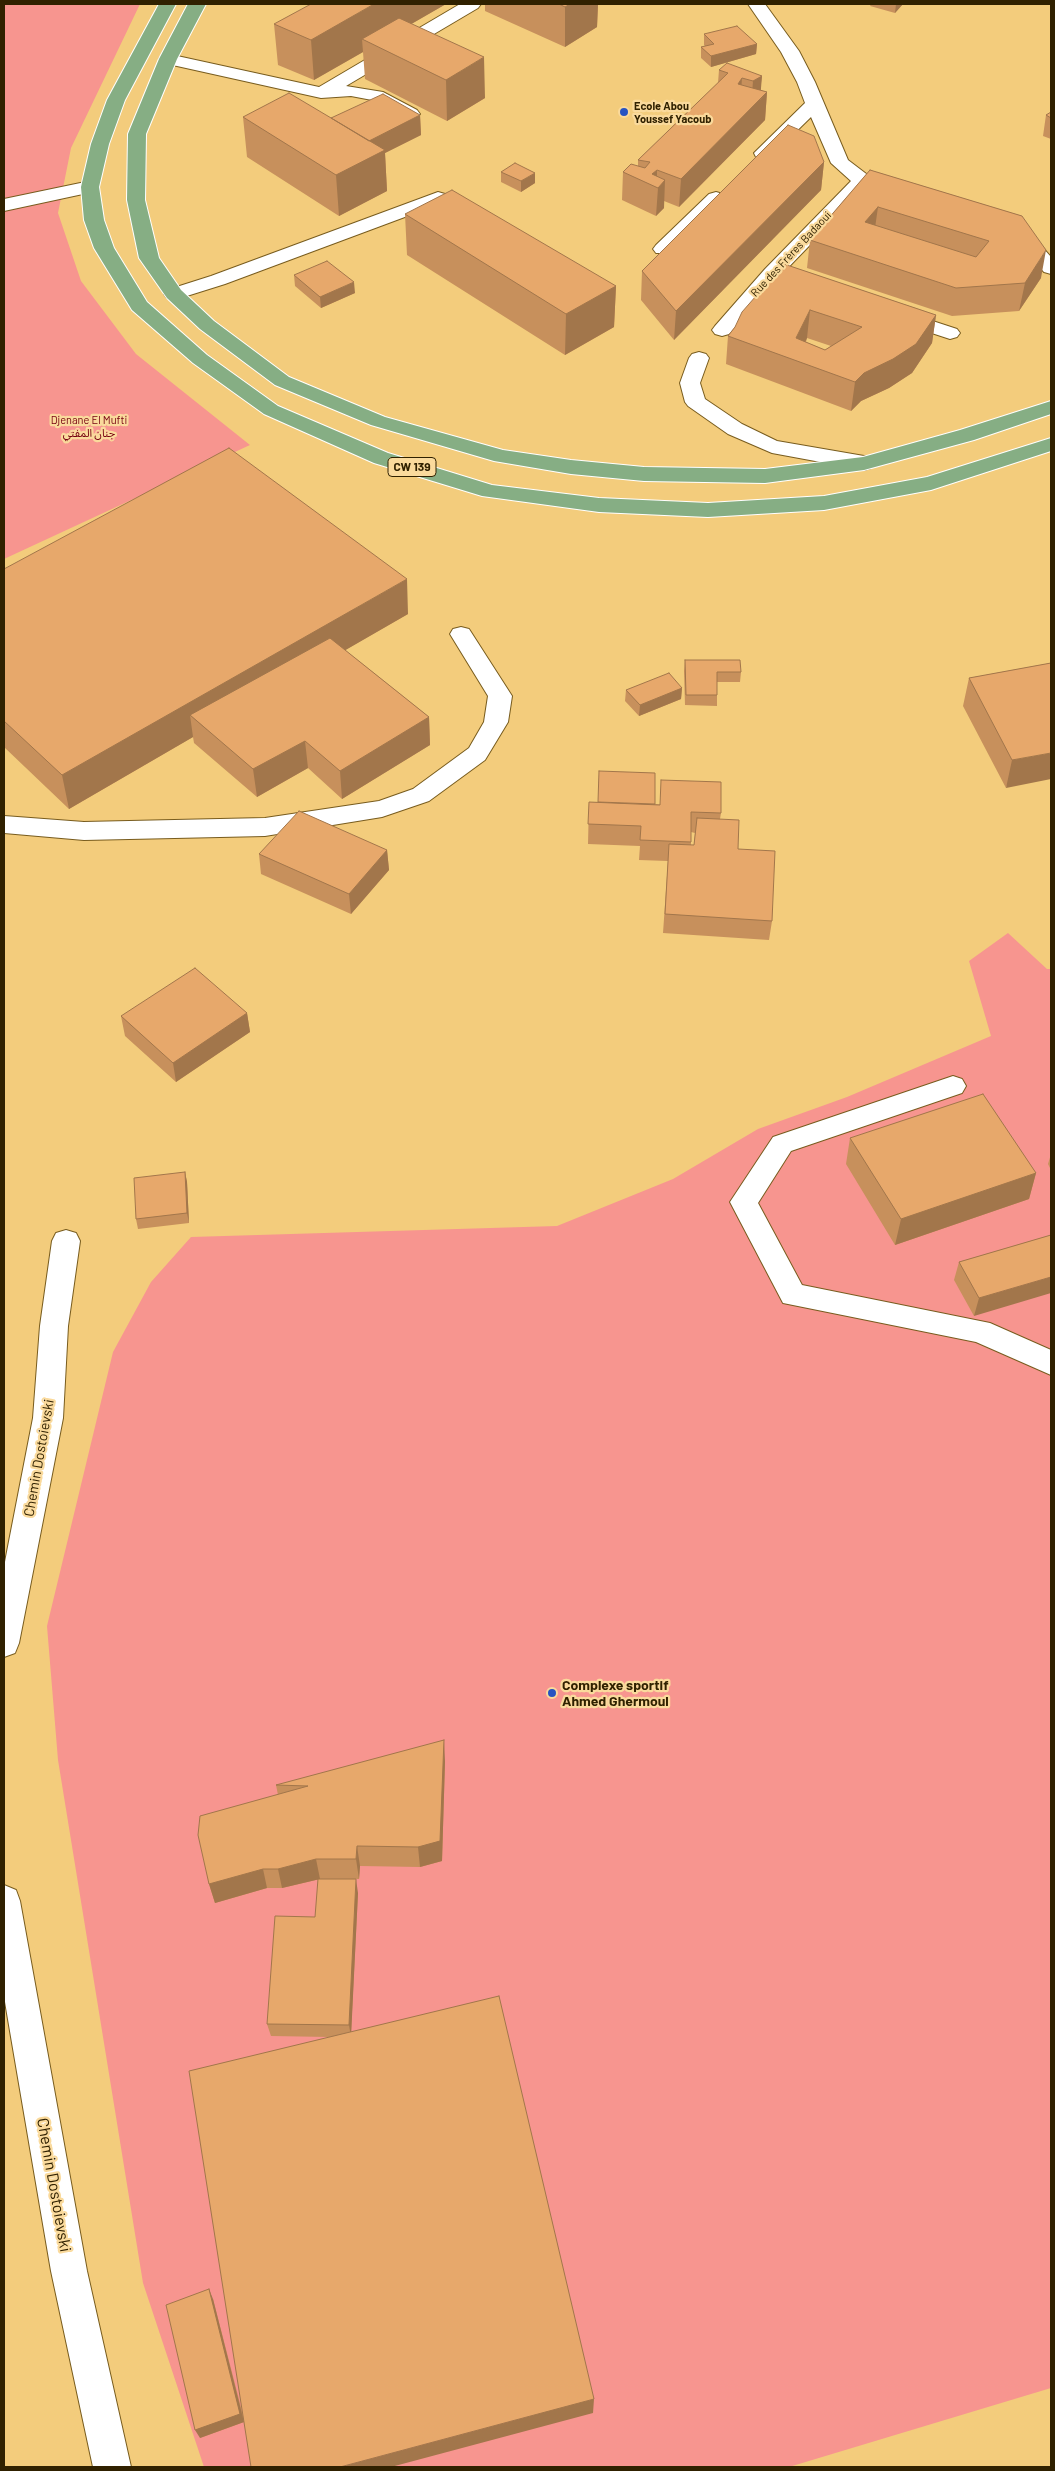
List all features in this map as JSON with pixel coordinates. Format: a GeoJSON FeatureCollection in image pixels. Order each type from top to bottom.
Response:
{"type":"FeatureCollection","features":[{"type":"Feature","properties":{"kind":"highway","name":"CW 139"},"geometry":{"type":"LineString","coordinates":[[168,4],[116,100],[100,144],[90,187],[94,220],[104,248],[139,306],[200,359],[271,410],[381,458],[490,491],[599,505],[708,510],[824,503],[931,484],[1051,444]]}},
{"type":"Feature","properties":{"kind":"highway","name":"CW 139"},"geometry":{"type":"LineString","coordinates":[[197,4],[168,59],[137,134],[136,200],[149,258],[174,294],[207,325],[282,381],[378,421],[501,456],[571,467],[644,474],[765,476],[864,463],[967,435],[1051,408]]}},
{"type":"Feature","properties":{"kind":"street"},"geometry":{"type":"LineString","coordinates":[[321,93],[472,4]]}},
{"type":"Feature","properties":{"kind":"street"},"geometry":{"type":"LineString","coordinates":[[756,4],[790,51],[806,82],[840,163],[862,180],[911,200]]}},
{"type":"Feature","properties":{"kind":"street"},"geometry":{"type":"LineString","coordinates":[[168,59],[321,93],[351,91],[377,96],[412,114]]}},
{"type":"Feature","properties":{"kind":"street"},"geometry":{"type":"LineString","coordinates":[[749,166],[814,104]]}},
{"type":"Feature","properties":{"kind":"street","name":"Rue des Frères Badaoui"},"geometry":{"type":"LineString","coordinates":[[722,330],[772,273],[862,180]]}},
{"type":"Feature","properties":{"kind":"street"},"geometry":{"type":"LineString","coordinates":[[4,205],[90,187]]}},
{"type":"Feature","properties":{"kind":"street"},"geometry":{"type":"LineString","coordinates":[[663,250],[728,187]]}},
{"type":"Feature","properties":{"kind":"street"},"geometry":{"type":"LineString","coordinates":[[174,294],[218,280],[438,198]]}},
{"type":"Feature","properties":{"kind":"street"},"geometry":{"type":"LineString","coordinates":[[1002,227],[1020,232],[1051,268]]}},
{"type":"Feature","properties":{"kind":"street"},"geometry":{"type":"LineString","coordinates":[[772,273],[790,279]]}},
{"type":"Feature","properties":{"kind":"street"},"geometry":{"type":"LineString","coordinates":[[884,311],[950,333]]}},
{"type":"Feature","properties":{"kind":"street"},"geometry":{"type":"LineString","coordinates":[[700,358],[690,382],[695,402],[735,429],[772,447],[864,463]]}},
{"type":"Feature","properties":{"kind":"street"},"geometry":{"type":"LineString","coordinates":[[4,825],[84,831],[265,827],[382,810],[421,795],[477,754],[496,722],[500,696],[461,634]]}},
{"type":"Feature","properties":{"kind":"street"},"geometry":{"type":"LineString","coordinates":[[953,1086],[782,1144],[744,1202],[793,1294],[980,1331],[1051,1363]]}},
{"type":"Feature","properties":{"kind":"street","name":"Chemin Dostoievski"},"geometry":{"type":"LineString","coordinates":[[4,1643],[48,1418],[54,1326],[66,1240]]}},
{"type":"Feature","properties":{"kind":"street","name":"Chemin Dostoievski"},"geometry":{"type":"LineString","coordinates":[[4,1901],[69,2271],[112,2467]]}},
{"type":"Feature","properties":{"kind":"green space","name":"Djenane El Mufti جنان المفتي"},"geometry":{"type":"Polygon","coordinates":[[[4,4],[140,4],[71,148],[58,213],[81,281],[136,354],[250,445],[4,559],[4,4]]]}},
{"type":"Feature","properties":{"kind":"green space","name":"Complexe sportif Ahmed Ghermoul"},"geometry":{"type":"Polygon","coordinates":[[[1008,933],[1047,969],[1051,969],[1051,2388],[789,2467],[204,2467],[143,2283],[58,1760],[47,1626],[113,1352],[151,1282],[191,1237],[557,1226],[673,1179],[758,1129],[847,1097],[991,1036],[969,961],[1008,933]]]}},
{"type":"Feature","properties":{"kind":"building"},"geometry":{"type":"Polygon","coordinates":[[[311,4],[374,4],[311,40],[274,24],[311,4]]]}},
{"type":"Feature","properties":{"kind":"building"},"geometry":{"type":"Polygon","coordinates":[[[559,4],[570,4],[565,7],[559,4]]]}},
{"type":"Feature","properties":{"kind":"building"},"geometry":{"type":"Polygon","coordinates":[[[399,18],[484,57],[446,80],[362,39],[399,18]]]}},
{"type":"Feature","properties":{"kind":"building"},"geometry":{"type":"Polygon","coordinates":[[[737,26],[757,44],[711,56],[701,47],[714,44],[704,34],[737,26]]]}},
{"type":"Feature","properties":{"kind":"building"},"geometry":{"type":"Polygon","coordinates":[[[727,63],[762,76],[753,81],[742,78],[738,84],[767,92],[681,179],[657,170],[652,174],[665,180],[658,188],[623,172],[631,164],[645,168],[650,162],[638,160],[728,73],[719,70],[727,63]]]}},
{"type":"Feature","properties":{"kind":"building"},"geometry":{"type":"Polygon","coordinates":[[[289,93],[385,150],[336,175],[243,117],[289,93]]]}},
{"type":"Feature","properties":{"kind":"building"},"geometry":{"type":"Polygon","coordinates":[[[383,94],[420,115],[369,141],[331,118],[383,94]]]}},
{"type":"Feature","properties":{"kind":"building"},"geometry":{"type":"Polygon","coordinates":[[[788,125],[814,136],[824,162],[676,311],[642,271],[788,125]]]}},
{"type":"Feature","properties":{"kind":"building"},"geometry":{"type":"Polygon","coordinates":[[[515,163],[535,173],[521,181],[501,172],[515,163]]]}},
{"type":"Feature","properties":{"kind":"building"},"geometry":{"type":"Polygon","coordinates":[[[870,170],[1022,216],[1046,250],[1025,283],[956,288],[810,240],[870,170]],[[878,207],[865,222],[976,257],[989,241],[878,207]]]}},
{"type":"Feature","properties":{"kind":"building"},"geometry":{"type":"Polygon","coordinates":[[[452,190],[616,286],[566,314],[405,214],[452,190]]]}},
{"type":"Feature","properties":{"kind":"building"},"geometry":{"type":"Polygon","coordinates":[[[327,261],[354,282],[320,297],[294,275],[327,261]]]}},
{"type":"Feature","properties":{"kind":"building"},"geometry":{"type":"Polygon","coordinates":[[[784,264],[936,315],[916,344],[893,359],[864,373],[855,382],[728,336],[735,327],[742,312],[784,264]],[[810,310],[796,338],[825,350],[862,327],[810,310]]]}},
{"type":"Feature","properties":{"kind":"building"},"geometry":{"type":"Polygon","coordinates":[[[229,448],[407,579],[62,775],[4,721],[4,569],[229,448]]]}},
{"type":"Feature","properties":{"kind":"building"},"geometry":{"type":"Polygon","coordinates":[[[330,638],[429,717],[340,771],[305,741],[253,769],[190,715],[330,638]]]}},
{"type":"Feature","properties":{"kind":"building"},"geometry":{"type":"Polygon","coordinates":[[[685,660],[740,660],[741,672],[717,672],[717,695],[686,695],[685,660]]]}},
{"type":"Feature","properties":{"kind":"building"},"geometry":{"type":"Polygon","coordinates":[[[1051,663],[1051,753],[1012,760],[969,678],[1051,663]]]}},
{"type":"Feature","properties":{"kind":"building"},"geometry":{"type":"Polygon","coordinates":[[[669,673],[682,688],[640,705],[626,690],[669,673]]]}},
{"type":"Feature","properties":{"kind":"building"},"geometry":{"type":"Polygon","coordinates":[[[599,771],[655,773],[655,804],[598,802],[599,771]]]}},
{"type":"Feature","properties":{"kind":"building"},"geometry":{"type":"Polygon","coordinates":[[[661,780],[721,782],[721,813],[691,812],[691,842],[640,840],[641,826],[588,824],[589,802],[660,805],[661,780]]]}},
{"type":"Feature","properties":{"kind":"building"},"geometry":{"type":"Polygon","coordinates":[[[299,811],[387,850],[349,894],[259,854],[299,811]]]}},
{"type":"Feature","properties":{"kind":"building"},"geometry":{"type":"Polygon","coordinates":[[[697,818],[739,820],[738,849],[775,851],[772,921],[665,914],[669,844],[694,845],[697,818]]]}},
{"type":"Feature","properties":{"kind":"building"},"geometry":{"type":"Polygon","coordinates":[[[195,968],[247,1013],[173,1063],[121,1016],[195,968]]]}},
{"type":"Feature","properties":{"kind":"building"},"geometry":{"type":"Polygon","coordinates":[[[983,1094],[1036,1173],[901,1219],[850,1138],[983,1094]]]}},
{"type":"Feature","properties":{"kind":"building"},"geometry":{"type":"Polygon","coordinates":[[[185,1172],[187,1213],[136,1219],[134,1178],[185,1172]]]}},
{"type":"Feature","properties":{"kind":"building"},"geometry":{"type":"Polygon","coordinates":[[[1051,1235],[1051,1277],[979,1298],[959,1262],[1051,1235]]]}},
{"type":"Feature","properties":{"kind":"building"},"geometry":{"type":"Polygon","coordinates":[[[444,1740],[440,1841],[418,1847],[357,1846],[356,1859],[316,1859],[278,1869],[263,1869],[209,1884],[198,1835],[200,1816],[308,1786],[276,1785],[444,1740]]]}},
{"type":"Feature","properties":{"kind":"building"},"geometry":{"type":"Polygon","coordinates":[[[318,1879],[356,1879],[349,2025],[267,2024],[275,1916],[315,1917],[318,1879]]]}},
{"type":"Feature","properties":{"kind":"building"},"geometry":{"type":"Polygon","coordinates":[[[499,1996],[594,2399],[340,2467],[251,2467],[189,2071],[499,1996]]]}},
{"type":"Feature","properties":{"kind":"building"},"geometry":{"type":"Polygon","coordinates":[[[209,2289],[240,2414],[195,2430],[166,2305],[209,2289]]]}},
{"type":"Feature","properties":{"kind":"place","name":"Ecole Abou Youssef Yacoub"},"geometry":{"type":"Point","coordinates":[624,112]}},
{"type":"Feature","properties":{"kind":"place","name":"Complexe sportif Ahmed Ghermoul"},"geometry":{"type":"Point","coordinates":[552,1693]}}]}
